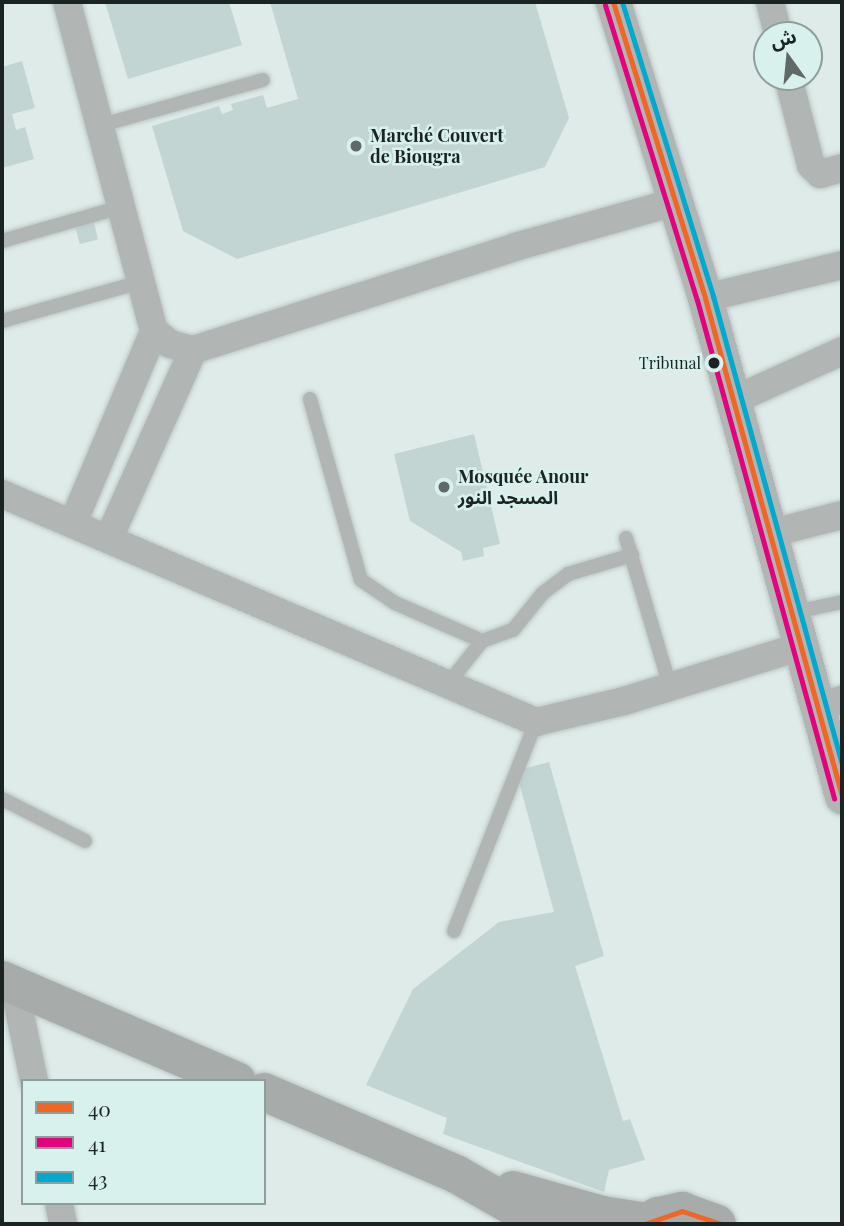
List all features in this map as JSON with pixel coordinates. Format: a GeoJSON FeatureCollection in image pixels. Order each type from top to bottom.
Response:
{"type":"FeatureCollection","features":[{"type":"Feature","properties":{"kind":"main road"},"geometry":{"type":"LineString","coordinates":[[8,983],[232,1079]]}},
{"type":"Feature","properties":{"kind":"main road"},"geometry":{"type":"LineString","coordinates":[[266,1093],[456,1174],[544,1224]]}},
{"type":"Feature","properties":{"kind":"main road"},"geometry":{"type":"LineString","coordinates":[[456,1174],[602,1215],[646,1223],[682,1211],[718,1224]]}},
{"type":"Feature","properties":{"kind":"street"},"geometry":{"type":"LineString","coordinates":[[67,2],[154,331],[170,344],[192,351],[503,251],[672,203]]}},
{"type":"Feature","properties":{"kind":"street"},"geometry":{"type":"LineString","coordinates":[[613,2],[672,203],[705,298],[799,647],[830,704],[842,796]]}},
{"type":"Feature","properties":{"kind":"street"},"geometry":{"type":"LineString","coordinates":[[770,2],[775,21]]}},
{"type":"Feature","properties":{"kind":"street"},"geometry":{"type":"LineString","coordinates":[[792,91],[811,165],[820,174],[842,168]]}},
{"type":"Feature","properties":{"kind":"street"},"geometry":{"type":"LineString","coordinates":[[705,298],[842,265]]}},
{"type":"Feature","properties":{"kind":"street"},"geometry":{"type":"LineString","coordinates":[[73,523],[154,331]]}},
{"type":"Feature","properties":{"kind":"street"},"geometry":{"type":"LineString","coordinates":[[109,538],[192,351]]}},
{"type":"Feature","properties":{"kind":"street"},"geometry":{"type":"LineString","coordinates":[[733,401],[842,351]]}},
{"type":"Feature","properties":{"kind":"street"},"geometry":{"type":"LineString","coordinates":[[2,494],[109,538],[199,581],[536,722],[670,687],[799,647]]}},
{"type":"Feature","properties":{"kind":"street"},"geometry":{"type":"LineString","coordinates":[[768,534],[842,515]]}},
{"type":"Feature","properties":{"kind":"street"},"geometry":{"type":"LineString","coordinates":[[8,983],[33,1079]]}},
{"type":"Feature","properties":{"kind":"street"},"geometry":{"type":"LineString","coordinates":[[59,1205],[63,1224]]}},
{"type":"Feature","properties":{"kind":"lane"},"geometry":{"type":"LineString","coordinates":[[98,126],[262,80]]}},
{"type":"Feature","properties":{"kind":"lane"},"geometry":{"type":"LineString","coordinates":[[2,242],[121,207]]}},
{"type":"Feature","properties":{"kind":"lane"},"geometry":{"type":"LineString","coordinates":[[2,321],[141,282]]}},
{"type":"Feature","properties":{"kind":"lane"},"geometry":{"type":"LineString","coordinates":[[310,399],[361,580],[395,604],[482,641]]}},
{"type":"Feature","properties":{"kind":"lane"},"geometry":{"type":"LineString","coordinates":[[626,538],[670,687]]}},
{"type":"Feature","properties":{"kind":"lane"},"geometry":{"type":"LineString","coordinates":[[447,685],[482,641],[513,630],[543,593],[568,574],[632,555]]}},
{"type":"Feature","properties":{"kind":"lane"},"geometry":{"type":"LineString","coordinates":[[790,614],[842,602]]}},
{"type":"Feature","properties":{"kind":"lane"},"geometry":{"type":"LineString","coordinates":[[454,932],[536,722]]}},
{"type":"Feature","properties":{"kind":"lane"},"geometry":{"type":"LineString","coordinates":[[2,799],[85,841]]}},
{"type":"Feature","properties":{"kind":"building"},"geometry":{"type":"Polygon","coordinates":[[[105,2],[229,2],[242,45],[128,79],[105,2]]]}},
{"type":"Feature","properties":{"kind":"building","name":"Marché Couvert de Biougra"},"geometry":{"type":"Polygon","coordinates":[[[270,2],[535,2],[569,118],[545,167],[237,259],[183,231],[152,126],[219,106],[222,114],[233,110],[231,104],[263,95],[267,108],[298,99],[270,2]]]}},
{"type":"Feature","properties":{"kind":"building"},"geometry":{"type":"Polygon","coordinates":[[[22,61],[35,108],[12,114],[16,130],[25,127],[34,159],[2,168],[2,67],[22,61]]]}},
{"type":"Feature","properties":{"kind":"building"},"geometry":{"type":"Polygon","coordinates":[[[93,219],[98,239],[80,244],[75,224],[93,219]]]}},
{"type":"Feature","properties":{"kind":"building","name":"Mosquée Anour المسجد النور"},"geometry":{"type":"Polygon","coordinates":[[[474,434],[500,544],[483,548],[484,556],[463,561],[461,552],[410,521],[394,454],[474,434]]]}},
{"type":"Feature","properties":{"kind":"building"},"geometry":{"type":"Polygon","coordinates":[[[549,762],[604,956],[575,966],[623,1121],[630,1119],[645,1160],[609,1170],[604,1192],[443,1134],[447,1118],[366,1085],[413,989],[499,922],[554,912],[516,771],[549,762]]]}},
{"type":"Feature","properties":{"kind":"transit line","name":"40"},"geometry":{"type":"LineString","coordinates":[[613,2],[705,298],[842,796]]}},
{"type":"Feature","properties":{"kind":"transit line","name":"43"},"geometry":{"type":"LineString","coordinates":[[622,2],[713,296],[842,764]]}},
{"type":"Feature","properties":{"kind":"transit line","name":"41"},"geometry":{"type":"LineString","coordinates":[[605,5],[697,300],[834,798]]}},
{"type":"Feature","properties":{"kind":"transit line","name":"40"},"geometry":{"type":"LineString","coordinates":[[644,1224],[682,1211],[721,1224]]}},
{"type":"Feature","properties":{"kind":"place","name":"Marché Couvert de Biougra"},"geometry":{"type":"Point","coordinates":[356,146]}},
{"type":"Feature","properties":{"kind":"place","name":"Tribunal"},"geometry":{"type":"Point","coordinates":[714,363]}},
{"type":"Feature","properties":{"kind":"place","name":"Mosquée Anour المسجد النور"},"geometry":{"type":"Point","coordinates":[444,487]}}]}
